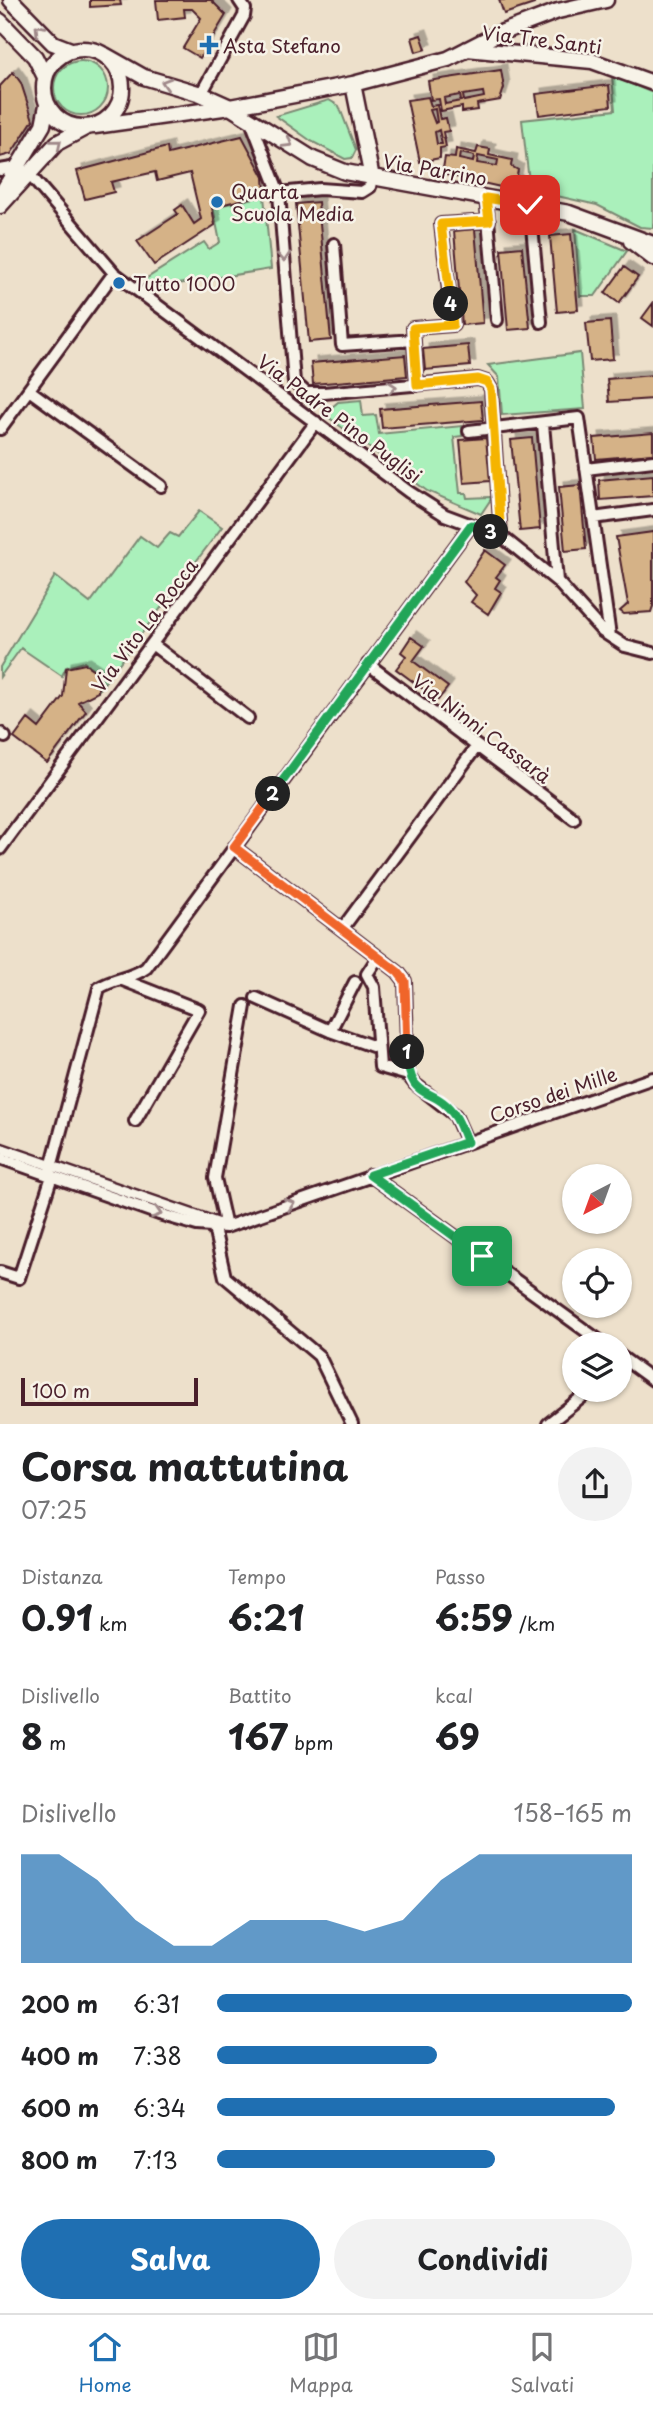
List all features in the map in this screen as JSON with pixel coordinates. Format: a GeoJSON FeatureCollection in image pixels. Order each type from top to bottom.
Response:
{"type":"FeatureCollection","features":[{"type":"Feature","properties":{"kind":"street"},"geometry":{"type":"LineString","coordinates":[[11,0],[53,43],[71,50]]}},
{"type":"Feature","properties":{"kind":"street"},"geometry":{"type":"LineString","coordinates":[[201,94],[244,16],[245,9],[239,0]]}},
{"type":"Feature","properties":{"kind":"street"},"geometry":{"type":"LineString","coordinates":[[47,105],[64,122],[91,127],[229,107],[353,84],[448,59],[557,6],[606,0]]}},
{"type":"Feature","properties":{"kind":"street"},"geometry":{"type":"LineString","coordinates":[[0,21],[35,57],[45,77],[47,105],[43,125],[24,171],[0,206]]}},
{"type":"Feature","properties":{"kind":"street"},"geometry":{"type":"LineString","coordinates":[[0,196],[57,143],[107,120],[121,99],[120,75],[105,55],[83,48],[71,50],[50,65],[45,77]]}},
{"type":"Feature","properties":{"kind":"street","name":"Via Tre Santi"},"geometry":{"type":"LineString","coordinates":[[466,49],[592,61],[653,83]]}},
{"type":"Feature","properties":{"kind":"street","name":"Via Parrino"},"geometry":{"type":"LineString","coordinates":[[105,55],[144,77],[201,94],[229,107],[313,159],[345,172],[569,213],[653,244]]}},
{"type":"Feature","properties":{"kind":"street"},"geometry":{"type":"LineString","coordinates":[[279,193],[320,189],[362,192],[370,187],[372,178],[353,84]]}},
{"type":"Feature","properties":{"kind":"street"},"geometry":{"type":"LineString","coordinates":[[251,121],[279,193],[294,382],[306,393],[478,379],[487,382],[491,389],[501,536]]}},
{"type":"Feature","properties":{"kind":"street"},"geometry":{"type":"LineString","coordinates":[[0,170],[24,171]]}},
{"type":"Feature","properties":{"kind":"street","name":"Via Padre Pino Puglisi"},"geometry":{"type":"LineString","coordinates":[[24,171],[114,273],[409,492],[445,515],[501,536],[557,581],[610,636],[625,646],[653,653]]}},
{"type":"Feature","properties":{"kind":"street"},"geometry":{"type":"LineString","coordinates":[[486,198],[497,320]]}},
{"type":"Feature","properties":{"kind":"street"},"geometry":{"type":"LineString","coordinates":[[530,205],[541,322]]}},
{"type":"Feature","properties":{"kind":"street"},"geometry":{"type":"LineString","coordinates":[[417,385],[413,328],[453,325],[441,224],[489,221]]}},
{"type":"Feature","properties":{"kind":"street","name":"Via Parrino"},"geometry":{"type":"LineString","coordinates":[[613,228],[653,258]]}},
{"type":"Feature","properties":{"kind":"street"},"geometry":{"type":"LineString","coordinates":[[334,244],[342,345],[414,340]]}},
{"type":"Feature","properties":{"kind":"street"},"geometry":{"type":"LineString","coordinates":[[0,429],[114,273]]}},
{"type":"Feature","properties":{"kind":"street"},"geometry":{"type":"LineString","coordinates":[[29,390],[161,486]]}},
{"type":"Feature","properties":{"kind":"street"},"geometry":{"type":"LineString","coordinates":[[469,432],[579,418],[610,636]]}},
{"type":"Feature","properties":{"kind":"street","name":"Via Vito La Rocca"},"geometry":{"type":"LineString","coordinates":[[0,849],[316,422]]}},
{"type":"Feature","properties":{"kind":"street"},"geometry":{"type":"LineString","coordinates":[[543,424],[557,581]]}},
{"type":"Feature","properties":{"kind":"street"},"geometry":{"type":"LineString","coordinates":[[586,469],[653,461]]}},
{"type":"Feature","properties":{"kind":"street"},"geometry":{"type":"LineString","coordinates":[[593,518],[653,510]]}},
{"type":"Feature","properties":{"kind":"street"},"geometry":{"type":"LineString","coordinates":[[0,1272],[19,1278],[51,1172],[94,995],[110,981],[134,977],[146,968],[471,525]]}},
{"type":"Feature","properties":{"kind":"street"},"geometry":{"type":"LineString","coordinates":[[152,644],[248,718]]}},
{"type":"Feature","properties":{"kind":"street","name":"Via Ninni Cassarà"},"geometry":{"type":"LineString","coordinates":[[368,664],[574,819]]}},
{"type":"Feature","properties":{"kind":"street"},"geometry":{"type":"LineString","coordinates":[[342,929],[477,746]]}},
{"type":"Feature","properties":{"kind":"street"},"geometry":{"type":"LineString","coordinates":[[234,847],[378,957],[405,981],[408,1075],[415,1084],[455,1115],[467,1142]]}},
{"type":"Feature","properties":{"kind":"street"},"geometry":{"type":"LineString","coordinates":[[378,957],[368,974],[374,987],[380,1067],[408,1075]]}},
{"type":"Feature","properties":{"kind":"street"},"geometry":{"type":"LineString","coordinates":[[121,979],[199,1010],[135,1121]]}},
{"type":"Feature","properties":{"kind":"street"},"geometry":{"type":"LineString","coordinates":[[330,1031],[355,982]]}},
{"type":"Feature","properties":{"kind":"street"},"geometry":{"type":"LineString","coordinates":[[256,998],[330,1031],[378,1048]]}},
{"type":"Feature","properties":{"kind":"street"},"geometry":{"type":"LineString","coordinates":[[226,1227],[215,1178],[245,1006]]}},
{"type":"Feature","properties":{"kind":"street","name":"Corso dei Mille"},"geometry":{"type":"LineString","coordinates":[[0,1148],[51,1172],[159,1214],[214,1228],[226,1227],[653,1078]]}},
{"type":"Feature","properties":{"kind":"street","name":"Corso dei Mille"},"geometry":{"type":"LineString","coordinates":[[0,1158],[226,1227]]}},
{"type":"Feature","properties":{"kind":"street"},"geometry":{"type":"LineString","coordinates":[[370,1175],[587,1332]]}},
{"type":"Feature","properties":{"kind":"street"},"geometry":{"type":"LineString","coordinates":[[214,1228],[225,1277],[320,1356],[352,1424]]}},
{"type":"Feature","properties":{"kind":"street"},"geometry":{"type":"LineString","coordinates":[[632,1367],[653,1380]]}},
{"type":"Feature","properties":{"kind":"street"},"geometry":{"type":"LineString","coordinates":[[548,1424],[576,1402]]}},
{"type":"Feature","properties":{"kind":"green space"},"geometry":{"type":"Polygon","coordinates":[[[81,61],[100,69],[108,88],[100,107],[81,115],[62,107],[54,88],[62,69],[81,61]]]}},
{"type":"Feature","properties":{"kind":"green space"},"geometry":{"type":"Polygon","coordinates":[[[612,76],[653,93],[653,228],[640,227],[597,205],[530,190],[522,120],[615,110],[612,76]]]}},
{"type":"Feature","properties":{"kind":"green space"},"geometry":{"type":"Polygon","coordinates":[[[329,100],[339,106],[356,150],[352,158],[345,159],[311,141],[276,116],[329,100]]]}},
{"type":"Feature","properties":{"kind":"green space"},"geometry":{"type":"Polygon","coordinates":[[[264,196],[271,269],[153,288],[144,280],[204,242],[209,249],[220,242],[213,207],[264,196]]]}},
{"type":"Feature","properties":{"kind":"green space"},"geometry":{"type":"Polygon","coordinates":[[[575,229],[627,251],[595,296],[580,296],[575,229]]]}},
{"type":"Feature","properties":{"kind":"green space"},"geometry":{"type":"Polygon","coordinates":[[[580,353],[585,409],[502,415],[499,377],[488,365],[580,353]]]}},
{"type":"Feature","properties":{"kind":"green space"},"geometry":{"type":"Polygon","coordinates":[[[361,400],[363,416],[376,415],[379,434],[462,426],[462,436],[454,437],[460,493],[466,493],[467,498],[490,497],[481,514],[427,491],[324,414],[338,402],[361,400]]]}},
{"type":"Feature","properties":{"kind":"green space"},"geometry":{"type":"Polygon","coordinates":[[[199,511],[222,527],[99,690],[99,673],[84,662],[66,667],[62,676],[21,648],[0,677],[0,667],[55,576],[90,603],[140,536],[157,548],[170,533],[178,537],[199,511]]]}},
{"type":"Feature","properties":{"kind":"building"},"geometry":{"type":"Polygon","coordinates":[[[90,0],[120,0],[121,5],[90,7],[90,0]]]}},
{"type":"Feature","properties":{"kind":"building"},"geometry":{"type":"Polygon","coordinates":[[[156,0],[211,0],[226,15],[200,58],[183,48],[201,18],[192,9],[184,9],[185,17],[158,20],[156,0]]]}},
{"type":"Feature","properties":{"kind":"building"},"geometry":{"type":"Polygon","coordinates":[[[499,0],[533,0],[534,4],[504,14],[499,0]]]}},
{"type":"Feature","properties":{"kind":"building"},"geometry":{"type":"Polygon","coordinates":[[[421,35],[426,49],[416,52],[412,38],[421,35]]]}},
{"type":"Feature","properties":{"kind":"building"},"geometry":{"type":"Polygon","coordinates":[[[501,70],[504,88],[500,100],[477,104],[478,110],[462,112],[462,107],[441,111],[439,99],[431,100],[428,81],[501,70]],[[483,92],[463,95],[464,101],[484,97],[483,92]],[[460,95],[444,98],[445,104],[461,101],[460,95]]]}},
{"type":"Feature","properties":{"kind":"building"},"geometry":{"type":"Polygon","coordinates":[[[13,72],[21,83],[33,120],[11,154],[0,157],[0,86],[13,72]]]}},
{"type":"Feature","properties":{"kind":"building"},"geometry":{"type":"Polygon","coordinates":[[[609,85],[611,106],[539,115],[536,94],[609,85]]]}},
{"type":"Feature","properties":{"kind":"building"},"geometry":{"type":"Polygon","coordinates":[[[428,97],[431,106],[437,105],[440,119],[446,118],[449,131],[443,132],[446,147],[440,148],[440,158],[420,162],[407,100],[428,97]],[[435,109],[430,110],[435,123],[437,122],[435,109]],[[439,130],[435,132],[437,144],[442,144],[439,130]]]}},
{"type":"Feature","properties":{"kind":"building","name":"Quarta Scuola Media"},"geometry":{"type":"Polygon","coordinates":[[[242,136],[264,177],[265,194],[212,207],[215,225],[154,265],[137,241],[178,214],[175,210],[182,205],[194,224],[201,219],[190,173],[157,181],[155,172],[111,182],[114,192],[85,199],[77,171],[167,147],[168,154],[242,136]]]}},
{"type":"Feature","properties":{"kind":"building"},"geometry":{"type":"Polygon","coordinates":[[[478,147],[490,149],[489,155],[512,160],[511,166],[518,170],[514,190],[442,174],[445,157],[455,158],[456,149],[476,153],[478,147]],[[460,153],[459,159],[473,162],[474,156],[460,153]],[[478,156],[477,163],[497,166],[498,160],[478,156]]]}},
{"type":"Feature","properties":{"kind":"building"},"geometry":{"type":"Polygon","coordinates":[[[318,202],[331,340],[309,342],[296,204],[318,202]]]}},
{"type":"Feature","properties":{"kind":"building"},"geometry":{"type":"Polygon","coordinates":[[[475,229],[483,323],[462,325],[454,231],[475,229]]]}},
{"type":"Feature","properties":{"kind":"building"},"geometry":{"type":"Polygon","coordinates":[[[571,234],[578,310],[557,312],[550,236],[571,234]]]}},
{"type":"Feature","properties":{"kind":"building"},"geometry":{"type":"Polygon","coordinates":[[[522,247],[530,328],[508,330],[501,249],[522,247]]]}},
{"type":"Feature","properties":{"kind":"building"},"geometry":{"type":"Polygon","coordinates":[[[624,267],[638,277],[619,303],[605,293],[624,267]]]}},
{"type":"Feature","properties":{"kind":"building"},"geometry":{"type":"Polygon","coordinates":[[[653,303],[653,326],[642,318],[653,303]]]}},
{"type":"Feature","properties":{"kind":"building"},"geometry":{"type":"Polygon","coordinates":[[[610,321],[613,359],[590,361],[586,323],[610,321]]]}},
{"type":"Feature","properties":{"kind":"building"},"geometry":{"type":"Polygon","coordinates":[[[468,345],[470,366],[425,370],[423,349],[468,345]]]}},
{"type":"Feature","properties":{"kind":"building"},"geometry":{"type":"Polygon","coordinates":[[[405,355],[407,376],[313,384],[311,363],[405,355]]]}},
{"type":"Feature","properties":{"kind":"building"},"geometry":{"type":"Polygon","coordinates":[[[653,375],[653,399],[609,402],[607,379],[653,375]]]}},
{"type":"Feature","properties":{"kind":"building"},"geometry":{"type":"Polygon","coordinates":[[[481,401],[483,420],[382,428],[380,409],[481,401]]]}},
{"type":"Feature","properties":{"kind":"building"},"geometry":{"type":"Polygon","coordinates":[[[653,433],[653,454],[596,459],[594,438],[653,433]]]}},
{"type":"Feature","properties":{"kind":"building"},"geometry":{"type":"Polygon","coordinates":[[[486,438],[490,481],[464,483],[460,440],[486,438]]]}},
{"type":"Feature","properties":{"kind":"building"},"geometry":{"type":"Polygon","coordinates":[[[532,438],[540,529],[520,531],[511,440],[532,438]]]}},
{"type":"Feature","properties":{"kind":"building"},"geometry":{"type":"Polygon","coordinates":[[[653,475],[653,496],[600,500],[599,480],[653,475]]]}},
{"type":"Feature","properties":{"kind":"building"},"geometry":{"type":"Polygon","coordinates":[[[580,485],[586,549],[565,551],[559,487],[580,485]]]}},
{"type":"Feature","properties":{"kind":"building"},"geometry":{"type":"Polygon","coordinates":[[[653,532],[651,612],[624,614],[620,611],[628,604],[616,537],[653,532]]]}},
{"type":"Feature","properties":{"kind":"building"},"geometry":{"type":"Polygon","coordinates":[[[485,550],[505,565],[496,577],[500,580],[495,588],[501,592],[488,614],[471,602],[476,595],[464,582],[485,550]]]}},
{"type":"Feature","properties":{"kind":"building"},"geometry":{"type":"Polygon","coordinates":[[[411,637],[424,646],[413,661],[448,687],[438,700],[396,669],[406,656],[401,652],[411,637]]]}},
{"type":"Feature","properties":{"kind":"building"},"geometry":{"type":"Polygon","coordinates":[[[85,664],[98,673],[98,692],[78,702],[86,711],[47,763],[14,738],[28,719],[39,728],[63,696],[66,668],[85,664]]]}},
{"type":"Feature","properties":{"kind":"place","name":"Asta Stefano"},"geometry":{"type":"Point","coordinates":[209,45]}},
{"type":"Feature","properties":{"kind":"place","name":"Quarta Scuola Media"},"geometry":{"type":"Point","coordinates":[217,202]}},
{"type":"Feature","properties":{"kind":"place","name":"Tutto 1000"},"geometry":{"type":"Point","coordinates":[119,283]}},
{"type":"Feature","properties":{"kind":"route"},"geometry":{"type":"LineString","coordinates":[[482,1256],[370,1175],[467,1142],[455,1115],[415,1084],[408,1075],[405,981],[398,972],[234,847],[471,525],[501,536],[491,389],[487,382],[478,379],[417,385],[413,328],[453,325],[441,224],[489,221],[486,198],[530,205]]}}]}
